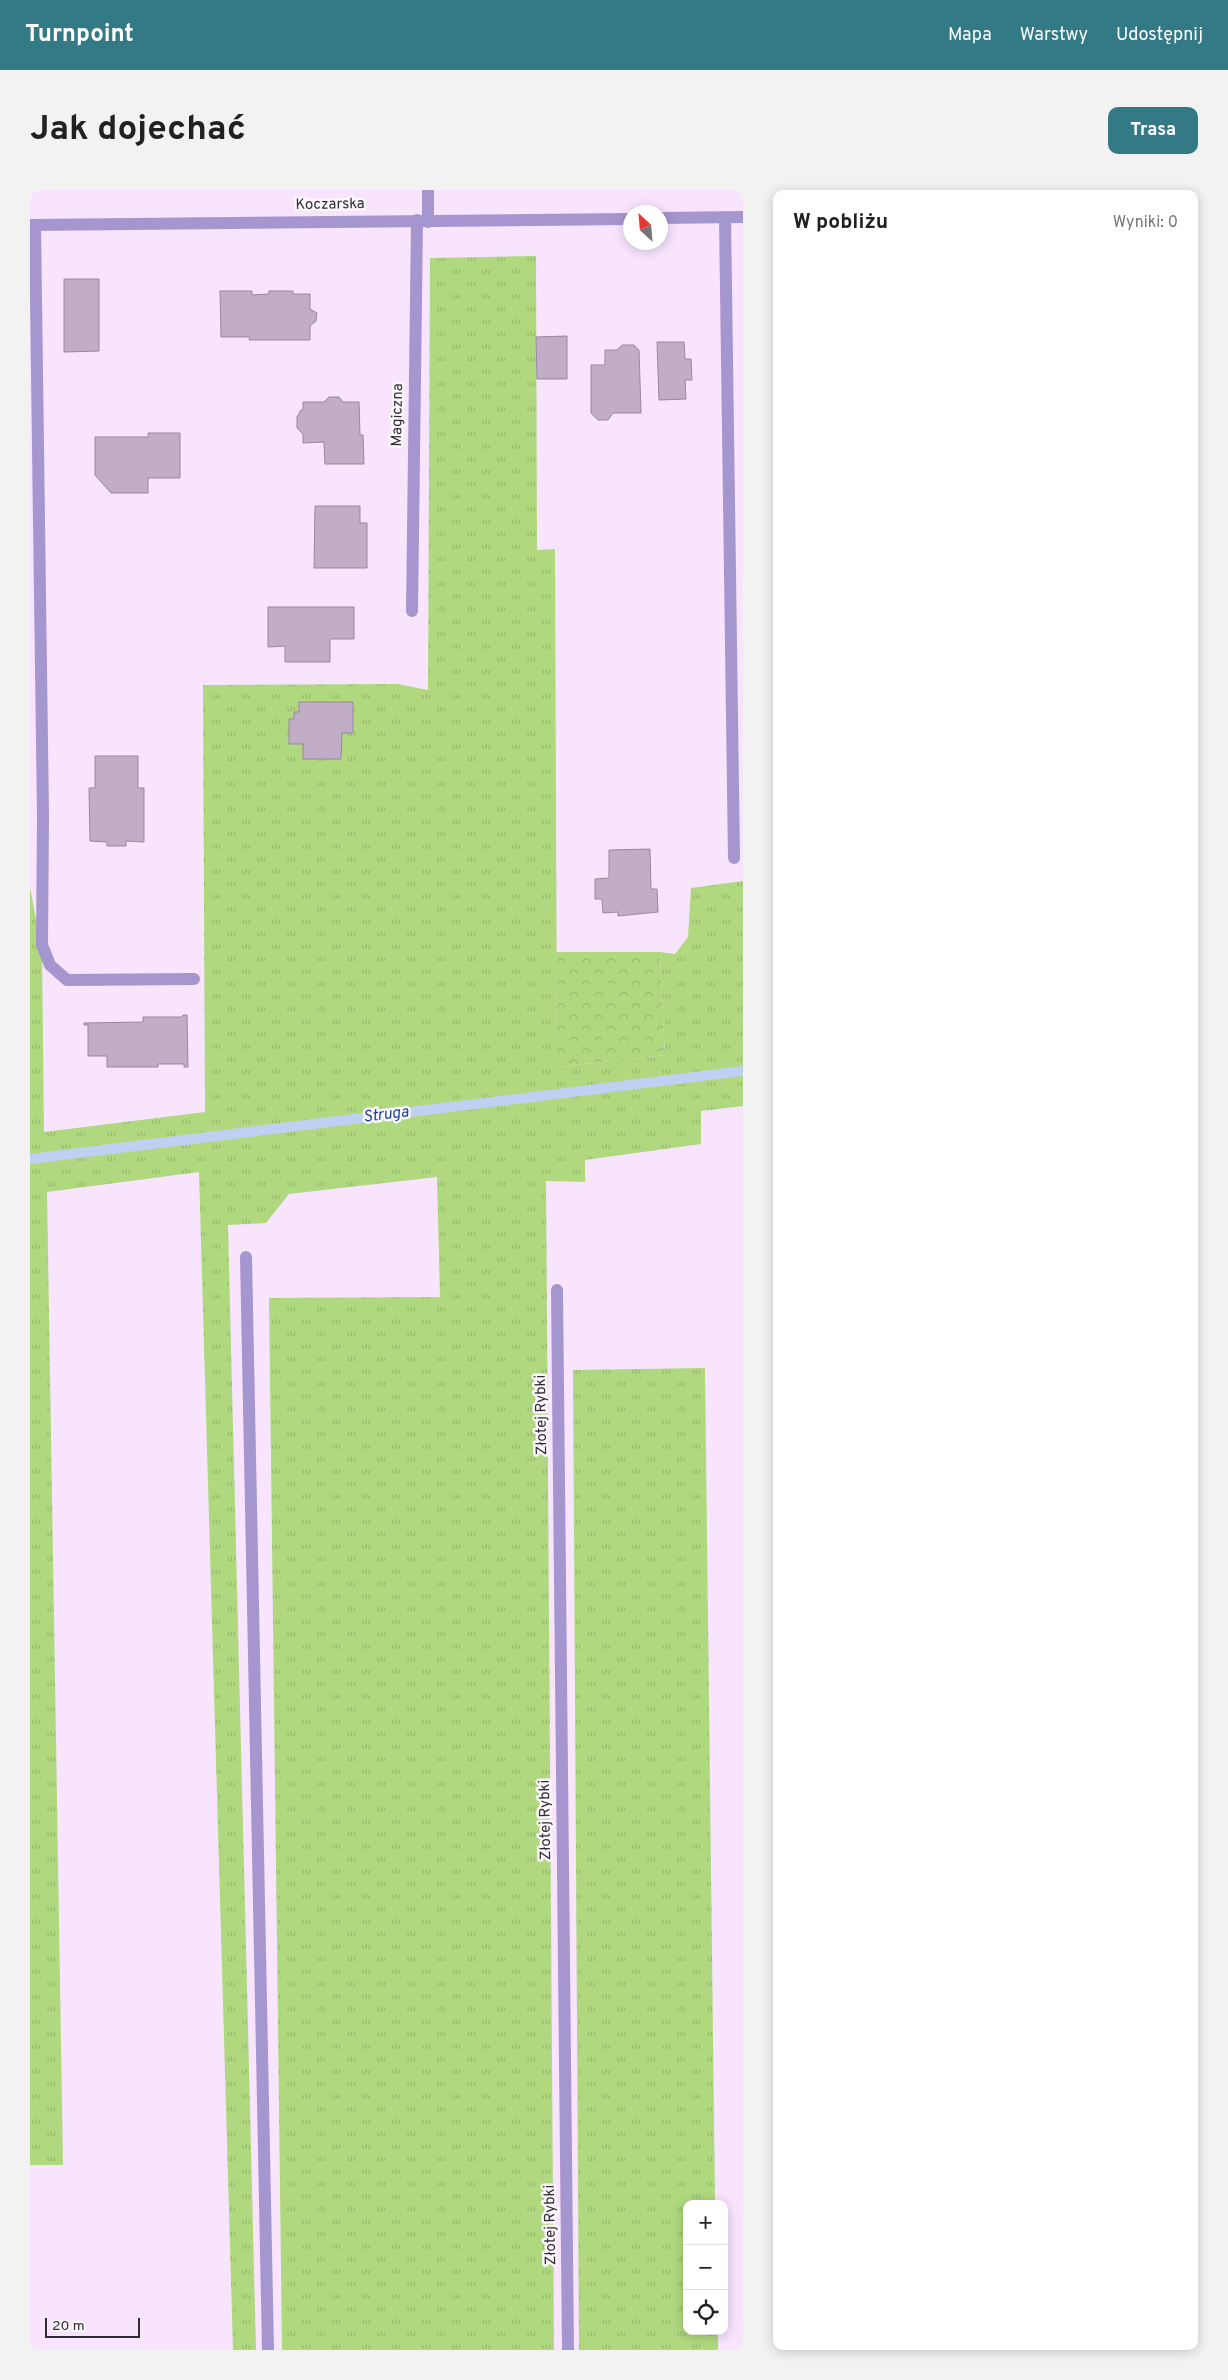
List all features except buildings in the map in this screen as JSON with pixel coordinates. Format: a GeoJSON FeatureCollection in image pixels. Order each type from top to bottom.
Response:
{"type":"FeatureCollection","features":[{"type":"Feature","properties":{"kind":"street","name":"Magiczna"},"geometry":{"type":"LineString","coordinates":[[412,611],[422,221],[428,190]]}},
{"type":"Feature","properties":{"kind":"street"},"geometry":{"type":"LineString","coordinates":[[725,217],[734,858]]}},
{"type":"Feature","properties":{"kind":"street"},"geometry":{"type":"LineString","coordinates":[[668,218],[743,217]]}},
{"type":"Feature","properties":{"kind":"street","name":"Koczarska"},"geometry":{"type":"LineString","coordinates":[[32,225],[623,219]]}},
{"type":"Feature","properties":{"kind":"street"},"geometry":{"type":"LineString","coordinates":[[32,225],[43,816],[42,945],[50,965],[67,980],[194,979]]}},
{"type":"Feature","properties":{"kind":"street"},"geometry":{"type":"LineString","coordinates":[[246,1257],[268,2350]]}},
{"type":"Feature","properties":{"kind":"street","name":"Złotej Rybki"},"geometry":{"type":"LineString","coordinates":[[557,1290],[568,2350]]}},
{"type":"Feature","properties":{"kind":"green space"},"geometry":{"type":"Polygon","coordinates":[[[536,256],[537,550],[555,549],[557,1067],[665,1055],[660,952],[675,954],[688,937],[691,888],[743,881],[743,1106],[701,1111],[701,1144],[585,1160],[585,1182],[546,1181],[554,2350],[282,2350],[269,1298],[440,1297],[437,1177],[289,1194],[266,1223],[228,1225],[256,2350],[233,2350],[199,1172],[47,1192],[63,2165],[30,2165],[30,887],[42,952],[44,1132],[205,1112],[203,685],[398,684],[428,690],[430,258],[536,256]]]}},
{"type":"Feature","properties":{"kind":"green space"},"geometry":{"type":"Polygon","coordinates":[[[556,952],[660,952],[665,1055],[557,1067],[556,952]]]}},
{"type":"Feature","properties":{"kind":"green space"},"geometry":{"type":"Polygon","coordinates":[[[705,1368],[715,2200],[683,2200],[683,2335],[718,2335],[718,2350],[579,2350],[573,1370],[705,1368]]]}},
{"type":"Feature","properties":{"kind":"waterway","name":"Struga"},"geometry":{"type":"LineString","coordinates":[[30,1159],[743,1071]]}}]}
